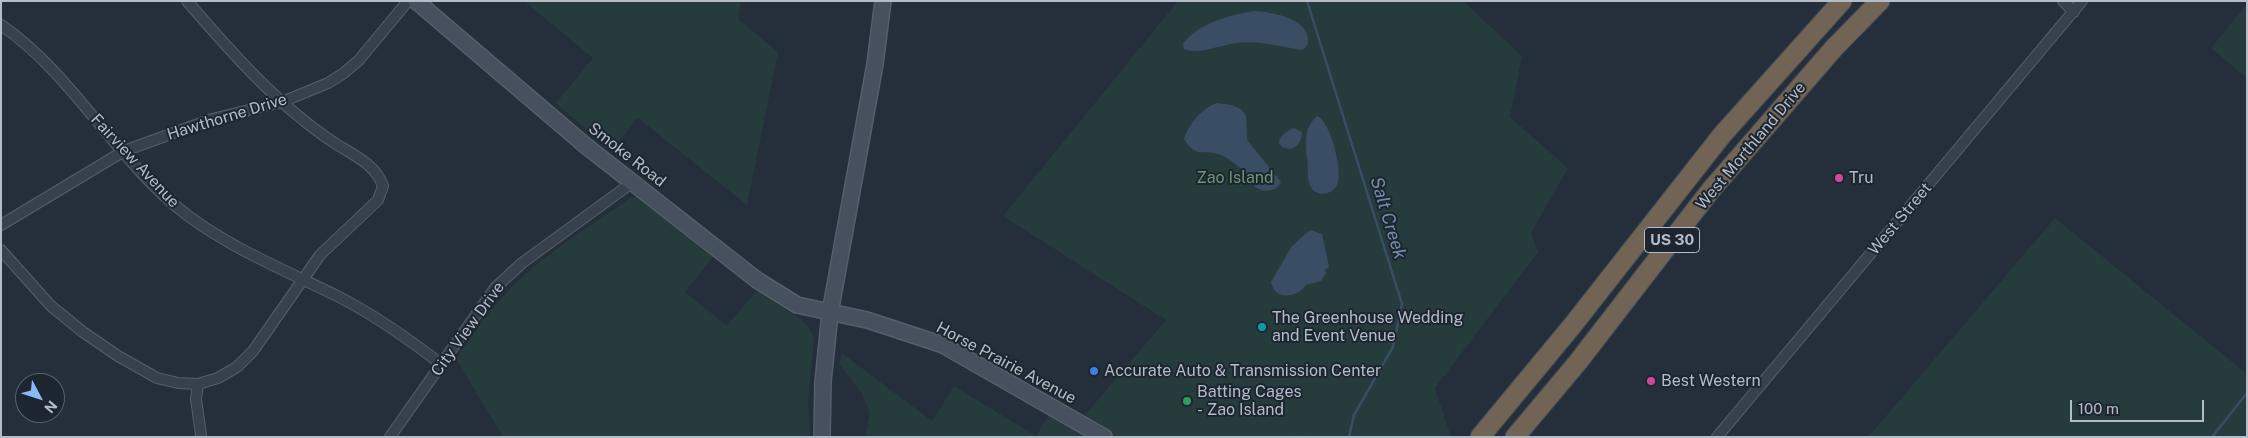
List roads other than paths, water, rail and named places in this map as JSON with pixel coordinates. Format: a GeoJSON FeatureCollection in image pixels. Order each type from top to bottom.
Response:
{"type":"FeatureCollection","features":[{"type":"Feature","properties":{"kind":"highway","name":"West Morthland Drive"},"geometry":{"type":"LineString","coordinates":[[1480,437],[1572,326],[1722,135],[1842,1]]}},
{"type":"Feature","properties":{"kind":"highway","name":"West Morthland Drive"},"geometry":{"type":"LineString","coordinates":[[1515,437],[1578,362],[1710,192],[1834,48],[1880,1]]}},
{"type":"Feature","properties":{"kind":"street"},"geometry":{"type":"LineString","coordinates":[[1,250],[51,306],[83,332],[118,356],[157,378],[178,383],[198,384],[218,378],[237,367],[253,351],[301,279],[337,237],[378,200],[383,186],[379,174],[368,164],[324,136],[282,102],[234,55],[187,1]]}},
{"type":"Feature","properties":{"kind":"street","name":"Hawthorne Drive"},"geometry":{"type":"LineString","coordinates":[[1,225],[124,151],[212,119],[282,102],[328,83],[344,73],[359,60],[408,1]]}},
{"type":"Feature","properties":{"kind":"street","name":"Smoke Road"},"geometry":{"type":"LineString","coordinates":[[416,1],[586,146],[757,280],[797,305],[830,313]]}},
{"type":"Feature","properties":{"kind":"street"},"geometry":{"type":"LineString","coordinates":[[822,437],[823,382],[830,313],[874,69],[883,1]]}},
{"type":"Feature","properties":{"kind":"street"},"geometry":{"type":"LineString","coordinates":[[2063,1],[2074,12]]}},
{"type":"Feature","properties":{"kind":"street","name":"West Street"},"geometry":{"type":"LineString","coordinates":[[1717,437],[2082,1]]}},
{"type":"Feature","properties":{"kind":"street","name":"Fairview Avenue"},"geometry":{"type":"LineString","coordinates":[[1,25],[43,60],[164,196],[188,215],[236,247],[380,319],[441,364]]}},
{"type":"Feature","properties":{"kind":"street","name":"City View Drive"},"geometry":{"type":"LineString","coordinates":[[390,437],[484,302],[509,274],[633,182]]}},
{"type":"Feature","properties":{"kind":"street","name":"Horse Prairie Avenue"},"geometry":{"type":"LineString","coordinates":[[830,313],[867,320],[943,345],[1104,437]]}},
{"type":"Feature","properties":{"kind":"street"},"geometry":{"type":"LineString","coordinates":[[198,384],[196,399],[201,435]]}},
{"type":"Feature","properties":{"kind":"water"},"geometry":{"type":"Polygon","coordinates":[[[1254,11],[1293,20],[1305,30],[1308,37],[1306,46],[1302,50],[1264,43],[1245,42],[1199,51],[1184,49],[1183,44],[1189,37],[1206,25],[1254,11]]]}},
{"type":"Feature","properties":{"kind":"water"},"geometry":{"type":"Polygon","coordinates":[[[1217,103],[1241,109],[1246,116],[1247,140],[1281,182],[1275,189],[1267,191],[1258,189],[1248,175],[1230,160],[1215,153],[1197,151],[1184,139],[1197,117],[1211,105],[1217,103]]]}},
{"type":"Feature","properties":{"kind":"water"},"geometry":{"type":"Polygon","coordinates":[[[1317,116],[1322,119],[1326,126],[1337,156],[1338,182],[1333,190],[1325,194],[1316,192],[1308,179],[1306,136],[1310,125],[1317,116]]]}},
{"type":"Feature","properties":{"kind":"water"},"geometry":{"type":"Polygon","coordinates":[[[1294,128],[1302,132],[1299,143],[1290,149],[1282,147],[1279,143],[1282,136],[1294,128]]]}},
{"type":"Feature","properties":{"kind":"water"},"geometry":{"type":"Polygon","coordinates":[[[1310,230],[1322,234],[1329,267],[1325,270],[1326,273],[1321,281],[1306,285],[1292,295],[1287,296],[1277,293],[1271,282],[1292,246],[1310,230]]]}},
{"type":"Feature","properties":{"kind":"waterway","name":"Salt Creek"},"geometry":{"type":"LineString","coordinates":[[1307,1],[1402,304],[1393,347],[1354,415],[1349,437]]}},
{"type":"Feature","properties":{"kind":"waterway"},"geometry":{"type":"LineString","coordinates":[[2212,437],[2247,393]]}},
{"type":"Feature","properties":{"kind":"waterway"},"geometry":{"type":"LineString","coordinates":[[1296,437],[1305,437]]}},
{"type":"Feature","properties":{"kind":"place","name":"Tru"},"geometry":{"type":"Point","coordinates":[1839,178]}},
{"type":"Feature","properties":{"kind":"place","name":"The Greenhouse Wedding and Event Venue"},"geometry":{"type":"Point","coordinates":[1262,327]}},
{"type":"Feature","properties":{"kind":"place","name":"Accurate Auto & Transmission Center"},"geometry":{"type":"Point","coordinates":[1094,371]}},
{"type":"Feature","properties":{"kind":"place","name":"Best Western"},"geometry":{"type":"Point","coordinates":[1651,381]}},
{"type":"Feature","properties":{"kind":"place","name":"Batting Cages - Zao Island"},"geometry":{"type":"Point","coordinates":[1187,401]}},
{"type":"Feature","properties":{"kind":"park label","name":"Zao Island"},"geometry":{"type":"Point","coordinates":[1235,178]}}]}
